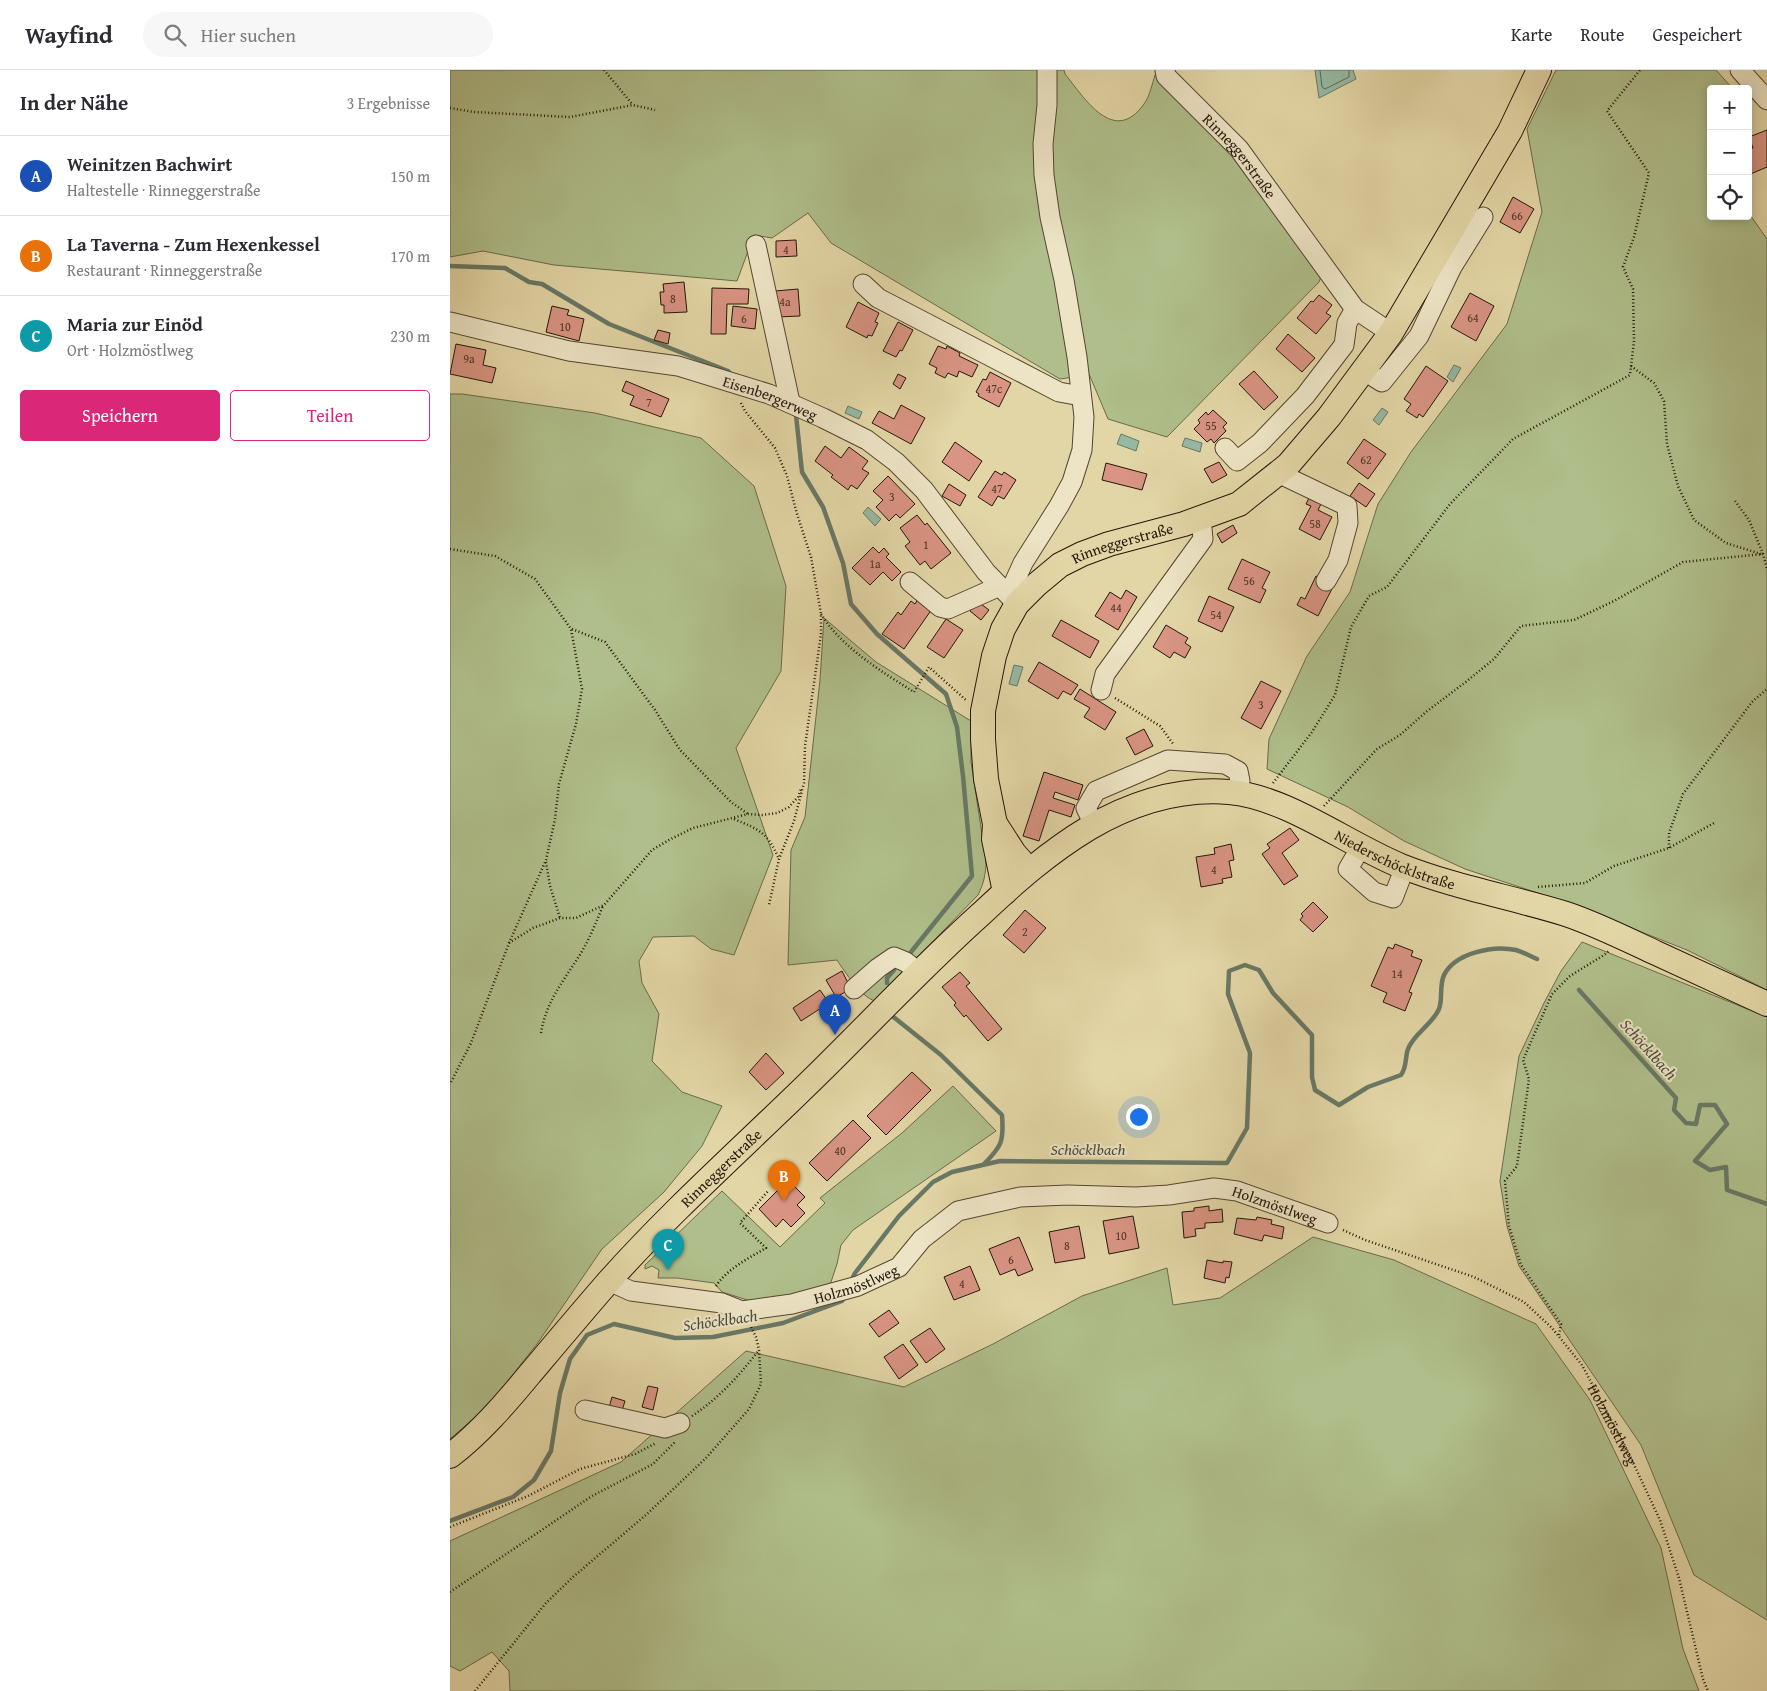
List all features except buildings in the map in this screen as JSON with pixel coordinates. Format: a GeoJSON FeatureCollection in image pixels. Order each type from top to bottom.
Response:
{"type":"FeatureCollection","features":[{"type":"Feature","properties":{"kind":"main road","name":"Rinneggerstraße"},"geometry":{"type":"LineString","coordinates":[[1005,892],[994,839],[995,824],[986,779],[983,711],[994,656],[1004,629],[1009,595],[1036,584],[1060,565],[1082,554],[1109,544],[1184,524],[1238,504],[1288,465],[1329,417],[1391,333],[1510,131],[1539,70]]}},
{"type":"Feature","properties":{"kind":"main road","name":"Niederschöcklstraße"},"geometry":{"type":"LineString","coordinates":[[1029,870],[1048,854],[1094,825],[1146,802],[1170,795],[1207,791],[1233,793],[1264,800],[1405,867],[1438,879],[1570,916],[1622,937],[1767,1004]]}},
{"type":"Feature","properties":{"kind":"main road","name":"Rinneggerstraße"},"geometry":{"type":"LineString","coordinates":[[450,1456],[468,1442],[501,1408],[609,1281],[689,1198],[818,1074],[919,973],[1029,870],[995,824]]}},
{"type":"Feature","properties":{"kind":"street","name":"Rinneggerstraße"},"geometry":{"type":"LineString","coordinates":[[1009,595],[1023,563],[1072,482],[1082,450],[1084,417],[1077,357],[1064,280],[1050,217],[1044,175],[1043,144],[1047,104],[1047,70]]}},
{"type":"Feature","properties":{"kind":"street","name":"Rinneggerstraße"},"geometry":{"type":"LineString","coordinates":[[1165,70],[1166,76],[1239,149],[1355,310],[1391,333]]}},
{"type":"Feature","properties":{"kind":"street"},"geometry":{"type":"LineString","coordinates":[[1740,70],[1767,100]]}},
{"type":"Feature","properties":{"kind":"street"},"geometry":{"type":"LineString","coordinates":[[1363,370],[1382,382],[1419,336],[1452,267],[1483,217]]}},
{"type":"Feature","properties":{"kind":"street"},"geometry":{"type":"LineString","coordinates":[[756,245],[790,402]]}},
{"type":"Feature","properties":{"kind":"street"},"geometry":{"type":"LineString","coordinates":[[863,284],[878,298],[1051,388],[1059,392],[1081,396]]}},
{"type":"Feature","properties":{"kind":"street"},"geometry":{"type":"LineString","coordinates":[[1225,448],[1237,461],[1260,443],[1305,396],[1344,345],[1347,324],[1355,310]]}},
{"type":"Feature","properties":{"kind":"street","name":"Eisenbergerweg"},"geometry":{"type":"LineString","coordinates":[[450,322],[569,351],[678,366],[790,402],[866,440],[896,462],[924,490],[986,572],[1009,595]]}},
{"type":"Feature","properties":{"kind":"street"},"geometry":{"type":"LineString","coordinates":[[1278,473],[1346,506],[1348,523],[1338,560],[1326,581]]}},
{"type":"Feature","properties":{"kind":"street"},"geometry":{"type":"LineString","coordinates":[[1101,690],[1106,674],[1204,539],[1201,518]]}},
{"type":"Feature","properties":{"kind":"street"},"geometry":{"type":"LineString","coordinates":[[910,582],[940,607],[948,609],[1009,595]]}},
{"type":"Feature","properties":{"kind":"street"},"geometry":{"type":"LineString","coordinates":[[1094,825],[1086,808],[1096,791],[1168,760],[1225,764],[1238,771],[1240,781],[1233,793]]}},
{"type":"Feature","properties":{"kind":"street"},"geometry":{"type":"LineString","coordinates":[[1361,847],[1348,869],[1374,892],[1393,898],[1405,867]]}},
{"type":"Feature","properties":{"kind":"street"},"geometry":{"type":"LineString","coordinates":[[854,989],[894,957],[906,962],[919,973]]}},
{"type":"Feature","properties":{"kind":"street","name":"Holzmöstlweg"},"geometry":{"type":"LineString","coordinates":[[609,1281],[631,1291],[708,1300],[742,1311],[792,1304],[858,1286],[899,1267],[922,1239],[958,1211],[1020,1198],[1068,1195],[1168,1195],[1214,1188],[1237,1191],[1328,1223]]}},
{"type":"Feature","properties":{"kind":"street"},"geometry":{"type":"LineString","coordinates":[[585,1410],[665,1428],[686,1424]]}},
{"type":"Feature","properties":{"kind":"path"},"geometry":{"type":"LineString","coordinates":[[604,70],[633,106]]}},
{"type":"Feature","properties":{"kind":"path"},"geometry":{"type":"LineString","coordinates":[[1264,800],[1276,778],[1312,732],[1335,695],[1351,627],[1369,596],[1387,587],[1450,504],[1513,439],[1630,375],[1634,341],[1634,289],[1623,267],[1634,237],[1649,173],[1608,111],[1640,70]]}},
{"type":"Feature","properties":{"kind":"path"},"geometry":{"type":"LineString","coordinates":[[450,108],[474,112],[570,117],[633,106],[655,110]]}},
{"type":"Feature","properties":{"kind":"path"},"geometry":{"type":"LineString","coordinates":[[1631,366],[1654,383],[1664,401],[1667,444],[1678,486],[1694,520],[1726,543],[1763,554]]}},
{"type":"Feature","properties":{"kind":"path"},"geometry":{"type":"LineString","coordinates":[[738,384],[739,398],[745,411],[775,448],[787,476],[811,557],[821,614],[821,634],[805,746],[804,783],[794,820],[779,859],[768,905]]}},
{"type":"Feature","properties":{"kind":"path"},"geometry":{"type":"LineString","coordinates":[[1735,501],[1749,520],[1767,569]]}},
{"type":"Feature","properties":{"kind":"path"},"geometry":{"type":"LineString","coordinates":[[450,549],[495,556],[535,579],[571,629],[582,689],[576,724],[559,784],[555,819],[546,860],[509,943],[471,1043],[450,1084]]}},
{"type":"Feature","properties":{"kind":"path"},"geometry":{"type":"LineString","coordinates":[[1307,819],[1328,804],[1377,749],[1400,735],[1426,712],[1467,682],[1494,659],[1522,626],[1574,620],[1614,601],[1683,562],[1763,554]]}},
{"type":"Feature","properties":{"kind":"path"},"geometry":{"type":"LineString","coordinates":[[821,614],[828,626],[858,653],[884,673],[914,692],[929,667],[972,705],[983,711]]}},
{"type":"Feature","properties":{"kind":"path"},"geometry":{"type":"LineString","coordinates":[[571,629],[605,642],[655,710],[680,750],[731,802],[748,814]]}},
{"type":"Feature","properties":{"kind":"path"},"geometry":{"type":"LineString","coordinates":[[1669,848],[1669,833],[1683,794],[1752,702],[1767,689]]}},
{"type":"Feature","properties":{"kind":"path"},"geometry":{"type":"LineString","coordinates":[[1101,690],[1160,726],[1174,744],[1168,760]]}},
{"type":"Feature","properties":{"kind":"path"},"geometry":{"type":"LineString","coordinates":[[541,1033],[542,1024],[551,998],[582,952],[604,905],[652,850],[693,828],[748,814],[777,813],[789,806],[798,797],[804,783]]}},
{"type":"Feature","properties":{"kind":"path"},"geometry":{"type":"LineString","coordinates":[[734,819],[759,829],[772,842],[779,859]]}},
{"type":"Feature","properties":{"kind":"path"},"geometry":{"type":"LineString","coordinates":[[1528,903],[1539,886],[1585,883],[1614,866],[1669,848],[1714,823]]}},
{"type":"Feature","properties":{"kind":"path"},"geometry":{"type":"LineString","coordinates":[[546,860],[550,886],[560,918]]}},
{"type":"Feature","properties":{"kind":"path"},"geometry":{"type":"LineString","coordinates":[[509,943],[533,928],[560,918],[576,918],[604,905]]}},
{"type":"Feature","properties":{"kind":"path"},"geometry":{"type":"LineString","coordinates":[[1559,1337],[1561,1324],[1521,1265],[1509,1226],[1505,1181],[1517,1166],[1528,1079],[1523,1060],[1552,994],[1570,976],[1604,955],[1622,937]]}},
{"type":"Feature","properties":{"kind":"path"},"geometry":{"type":"LineString","coordinates":[[708,1300],[721,1280],[744,1261],[766,1248],[740,1223],[769,1190]]}},
{"type":"Feature","properties":{"kind":"path","name":"Holzmöstlweg"},"geometry":{"type":"LineString","coordinates":[[1328,1223],[1365,1240],[1474,1277],[1524,1302],[1559,1337],[1582,1365],[1629,1454],[1660,1520],[1679,1578],[1702,1679],[1708,1691]]}},
{"type":"Feature","properties":{"kind":"path"},"geometry":{"type":"LineString","coordinates":[[476,1691],[489,1672],[546,1603],[680,1483],[706,1458],[749,1409],[761,1384],[756,1337],[749,1321]]}},
{"type":"Feature","properties":{"kind":"path"},"geometry":{"type":"LineString","coordinates":[[450,1592],[592,1496],[653,1464],[686,1424],[739,1376],[758,1350]]}},
{"type":"Feature","properties":{"kind":"path"},"geometry":{"type":"LineString","coordinates":[[450,1527],[528,1496],[580,1470],[635,1454],[658,1442]]}},
{"type":"Feature","properties":{"kind":"shaded area"},"geometry":{"type":"Polygon","coordinates":[[[450,70],[1042,70],[1074,377],[1060,379],[831,243],[808,213],[772,238],[754,235],[737,281],[554,265],[483,251],[450,257],[450,70]]]}},
{"type":"Feature","properties":{"kind":"shaded area"},"geometry":{"type":"Polygon","coordinates":[[[1053,70],[1064,70],[1065,74],[1091,106],[1111,120],[1122,121],[1133,116],[1146,101],[1155,75],[1172,86],[1209,123],[1323,271],[1319,282],[1167,437],[1108,419],[1089,374],[1084,375],[1060,245],[1048,145],[1053,70]]]}},
{"type":"Feature","properties":{"kind":"shaded area"},"geometry":{"type":"Polygon","coordinates":[[[1556,70],[1716,70],[1729,85],[1707,85],[1707,220],[1752,220],[1752,218],[1767,239],[1767,990],[1687,950],[1568,903],[1465,869],[1404,841],[1348,807],[1267,769],[1269,739],[1307,656],[1350,592],[1378,504],[1411,452],[1507,324],[1542,212],[1527,129],[1556,70]]]}},
{"type":"Feature","properties":{"kind":"shaded area"},"geometry":{"type":"Polygon","coordinates":[[[450,394],[462,394],[595,413],[701,438],[754,486],[786,586],[781,671],[736,748],[773,855],[734,955],[711,949],[694,936],[653,937],[639,961],[642,983],[659,1014],[652,1061],[682,1092],[722,1106],[702,1146],[664,1192],[602,1249],[537,1344],[488,1406],[450,1439],[450,394]]]}},
{"type":"Feature","properties":{"kind":"shaded area"},"geometry":{"type":"Polygon","coordinates":[[[824,618],[876,662],[971,721],[971,762],[986,860],[982,886],[978,895],[875,1001],[864,995],[837,960],[788,965],[791,850],[805,817],[820,680],[824,618]]]}},
{"type":"Feature","properties":{"kind":"shaded area"},"geometry":{"type":"Polygon","coordinates":[[[1582,942],[1767,1017],[1767,1620],[1694,1575],[1641,1445],[1519,1266],[1507,1226],[1500,1181],[1519,1056],[1561,971],[1582,942]]]}},
{"type":"Feature","properties":{"kind":"shaded area"},"geometry":{"type":"Polygon","coordinates":[[[953,1086],[996,1131],[853,1230],[841,1245],[830,1285],[760,1304],[722,1292],[714,1283],[677,1278],[658,1278],[659,1270],[652,1266],[645,1269],[645,1265],[722,1191],[780,1247],[825,1203],[820,1198],[902,1133],[953,1086]]]}},
{"type":"Feature","properties":{"kind":"shaded area"},"geometry":{"type":"Polygon","coordinates":[[[1313,1237],[1394,1260],[1536,1324],[1590,1400],[1661,1548],[1683,1649],[1699,1691],[510,1691],[509,1671],[492,1652],[460,1671],[450,1666],[450,1541],[621,1462],[746,1351],[904,1387],[993,1344],[1082,1296],[1167,1268],[1173,1305],[1220,1298],[1313,1237]]]}},
{"type":"Feature","properties":{"kind":"water"},"geometry":{"type":"Polygon","coordinates":[[[1315,70],[1353,70],[1356,79],[1319,98],[1315,70]]]}},
{"type":"Feature","properties":{"kind":"water"},"geometry":{"type":"Polygon","coordinates":[[[1454,365],[1461,368],[1453,382],[1447,377],[1454,365]]]}},
{"type":"Feature","properties":{"kind":"water"},"geometry":{"type":"Polygon","coordinates":[[[848,406],[862,412],[859,419],[845,413],[848,406]]]}},
{"type":"Feature","properties":{"kind":"water"},"geometry":{"type":"Polygon","coordinates":[[[1382,408],[1388,412],[1379,425],[1373,420],[1382,408]]]}},
{"type":"Feature","properties":{"kind":"water"},"geometry":{"type":"Polygon","coordinates":[[[1121,434],[1139,441],[1136,451],[1117,444],[1121,434]]]}},
{"type":"Feature","properties":{"kind":"water"},"geometry":{"type":"Polygon","coordinates":[[[1185,438],[1202,443],[1200,452],[1182,446],[1185,438]]]}},
{"type":"Feature","properties":{"kind":"water"},"geometry":{"type":"Polygon","coordinates":[[[868,507],[881,519],[875,526],[863,513],[868,507]]]}},
{"type":"Feature","properties":{"kind":"water"},"geometry":{"type":"Polygon","coordinates":[[[1014,665],[1023,667],[1017,686],[1009,684],[1014,665]]]}},
{"type":"Feature","properties":{"kind":"waterway"},"geometry":{"type":"LineString","coordinates":[[450,266],[505,268],[529,282],[542,284],[609,324],[728,371],[732,376]]}},
{"type":"Feature","properties":{"kind":"waterway"},"geometry":{"type":"LineString","coordinates":[[794,414],[796,415],[802,472],[823,507],[843,563],[851,604],[877,634],[946,694],[957,727],[972,876],[911,952]]}},
{"type":"Feature","properties":{"kind":"waterway","name":"Schöcklbach"},"geometry":{"type":"LineString","coordinates":[[850,1283],[855,1273],[899,1216],[933,1182],[952,1172],[1000,1161],[1227,1163],[1247,1128],[1250,1053],[1228,994],[1229,971],[1245,965],[1259,970],[1273,993],[1312,1035],[1312,1077],[1315,1090],[1339,1105],[1368,1087],[1401,1075],[1411,1043],[1432,1020],[1439,1009],[1444,975],[1449,967],[1457,961],[1476,952],[1497,949],[1516,950],[1537,959]]}},
{"type":"Feature","properties":{"kind":"waterway"},"geometry":{"type":"LineString","coordinates":[[887,983],[887,978],[894,970]]}},
{"type":"Feature","properties":{"kind":"waterway","name":"Schöcklbach"},"geometry":{"type":"LineString","coordinates":[[1579,990],[1676,1098],[1674,1110],[1686,1123],[1696,1124],[1700,1105],[1715,1105],[1727,1124],[1695,1161],[1710,1170],[1726,1167],[1727,1190],[1767,1204]]}},
{"type":"Feature","properties":{"kind":"waterway"},"geometry":{"type":"LineString","coordinates":[[891,1015],[941,1055],[1002,1115],[1002,1137],[995,1152],[984,1164]]}},
{"type":"Feature","properties":{"kind":"waterway","name":"Schöcklbach"},"geometry":{"type":"LineString","coordinates":[[450,1521],[513,1497],[534,1480],[551,1451],[560,1393],[570,1359],[587,1335],[614,1324],[675,1338],[713,1337],[783,1323],[842,1301],[844,1297]]}},
{"type":"Feature","properties":{"kind":"place","name":"Weinitzen Bachwirt"},"geometry":{"type":"Point","coordinates":[835,1035]}},
{"type":"Feature","properties":{"kind":"place","name":"La Taverna - Zum Hexenkessel"},"geometry":{"type":"Point","coordinates":[784,1201]}},
{"type":"Feature","properties":{"kind":"place","name":"Maria zur Einöd"},"geometry":{"type":"Point","coordinates":[668,1270]}}]}
